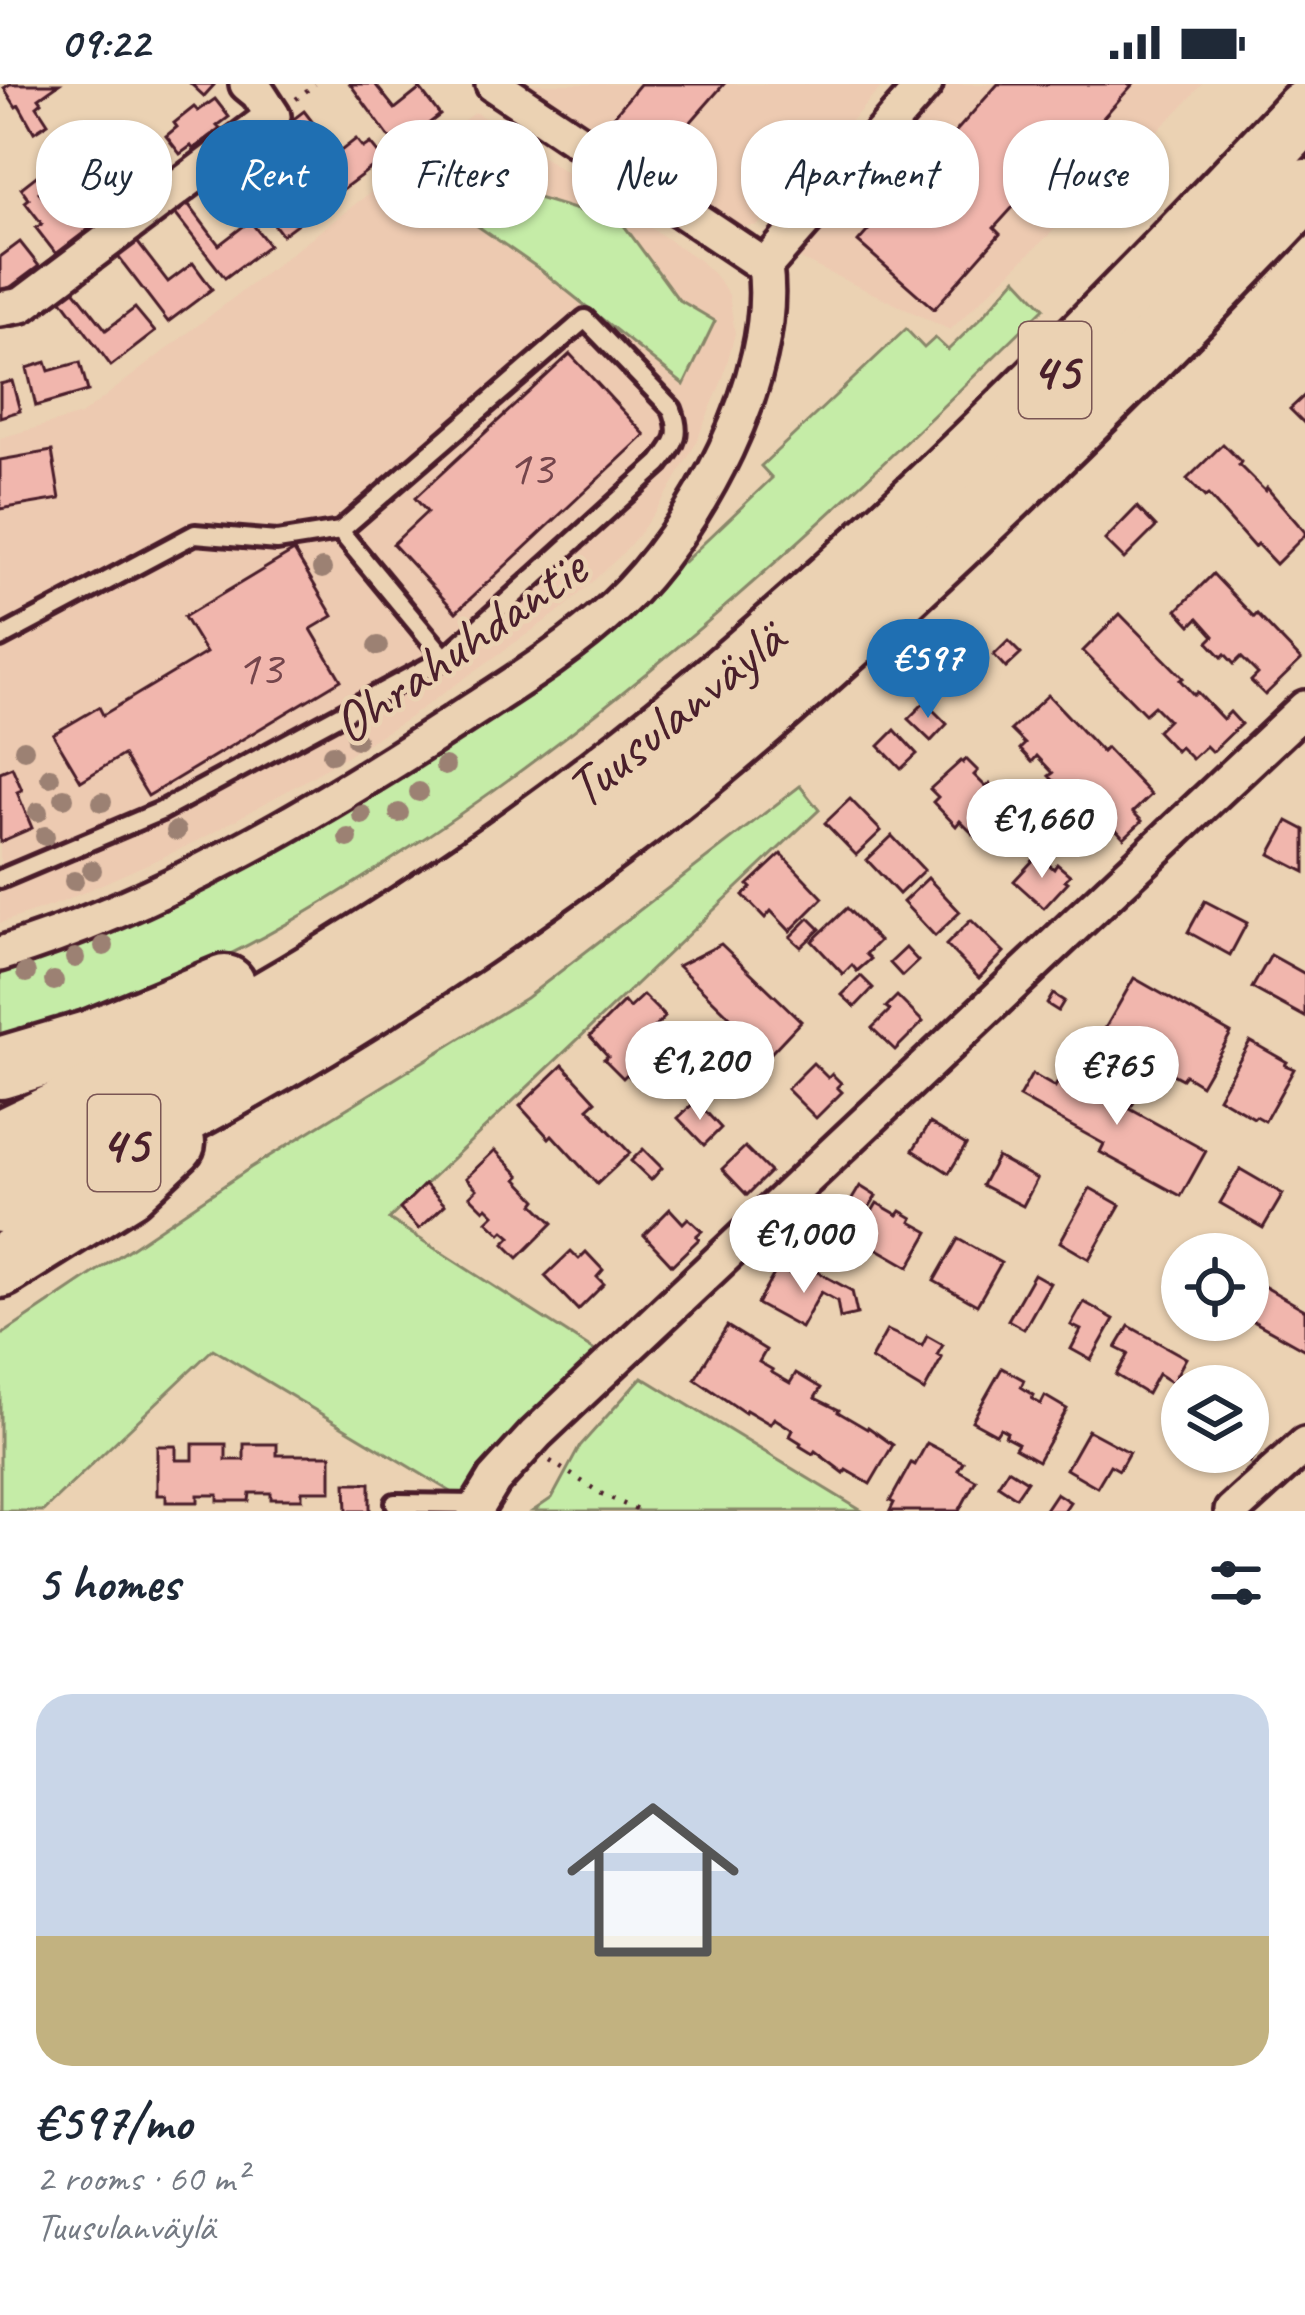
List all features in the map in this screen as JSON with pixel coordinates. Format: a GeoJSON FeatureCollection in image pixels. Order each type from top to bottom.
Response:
{"type":"FeatureCollection","features":[{"type":"Feature","properties":{"kind":"highway","name":"Tuusulanväylä"},"geometry":{"type":"LineString","coordinates":[[0,1141],[219,1029],[328,965],[495,855],[700,699],[981,443],[1148,278],[1305,110]]}},
{"type":"Feature","properties":{"kind":"highway","name":"Tuusulanväylä"},"geometry":{"type":"LineString","coordinates":[[0,1202],[108,1153],[358,1010],[526,900],[638,817],[733,741],[1018,483],[1187,316],[1305,190]]}},
{"type":"Feature","properties":{"kind":"highway"},"geometry":{"type":"LineString","coordinates":[[0,1068],[92,1041],[203,996],[495,855]]}},
{"type":"Feature","properties":{"kind":"highway"},"geometry":{"type":"LineString","coordinates":[[0,1268],[126,1188],[244,1077]]}},
{"type":"Feature","properties":{"kind":"street"},"geometry":{"type":"LineString","coordinates":[[0,309],[22,305],[273,116],[248,84]]}},
{"type":"Feature","properties":{"kind":"street"},"geometry":{"type":"LineString","coordinates":[[493,84],[765,266],[925,84]]}},
{"type":"Feature","properties":{"kind":"street","name":"Ohrahuhdantie"},"geometry":{"type":"LineString","coordinates":[[0,954],[41,942],[176,883],[318,806],[513,684],[616,606],[652,568],[682,524],[737,425],[767,324],[765,266]]}},
{"type":"Feature","properties":{"kind":"street"},"geometry":{"type":"LineString","coordinates":[[477,1508],[494,1480],[526,1445],[1305,708]]}},
{"type":"Feature","properties":{"kind":"street"},"geometry":{"type":"LineString","coordinates":[[1232,1511],[1305,1445]]}},
{"type":"Feature","properties":{"kind":"lane"},"geometry":{"type":"LineString","coordinates":[[0,638],[195,534],[277,541],[340,531],[585,319],[672,409],[679,426],[675,443],[660,463],[445,658],[161,812],[0,879]]}},
{"type":"Feature","properties":{"kind":"lane"},"geometry":{"type":"LineString","coordinates":[[340,531],[445,658]]}},
{"type":"Feature","properties":{"kind":"lane"},"geometry":{"type":"LineString","coordinates":[[395,1503],[477,1508]]}},
{"type":"Feature","properties":{"kind":"path"},"geometry":{"type":"LineString","coordinates":[[526,1445],[602,1494],[639,1511]]}},
{"type":"Feature","properties":{"kind":"shaded area"},"geometry":{"type":"Polygon","coordinates":[[[521,84],[884,84],[852,120],[741,120],[739,228],[717,213],[717,120],[576,120],[521,84]]]}},
{"type":"Feature","properties":{"kind":"shaded area"},"geometry":{"type":"Polygon","coordinates":[[[949,84],[1202,84],[1168,120],[1003,120],[1003,228],[1056,228],[950,330],[796,257],[822,228],[979,228],[979,120],[917,120],[949,84]]]}},
{"type":"Feature","properties":{"kind":"shaded area"},"geometry":{"type":"Polygon","coordinates":[[[475,112],[487,120],[465,120],[475,112]]]}},
{"type":"Feature","properties":{"kind":"shaded area"},"geometry":{"type":"Polygon","coordinates":[[[548,160],[572,176],[572,228],[651,228],[698,259],[729,295],[735,333],[723,378],[695,445],[670,489],[619,557],[564,608],[404,721],[194,843],[62,902],[0,923],[0,438],[81,415],[324,228],[348,228],[348,210],[372,191],[372,228],[548,228],[548,160]]]}},
{"type":"Feature","properties":{"kind":"green space"},"geometry":{"type":"Polygon","coordinates":[[[548,201],[572,208],[572,228],[626,228],[678,299],[715,321],[684,385],[541,270],[480,228],[548,228],[548,201]]]}},
{"type":"Feature","properties":{"kind":"green space"},"geometry":{"type":"Polygon","coordinates":[[[1016,278],[1044,308],[733,600],[568,735],[394,858],[268,935],[142,993],[0,1040],[0,967],[100,936],[305,831],[674,560],[684,562],[772,478],[761,466],[906,329],[924,348],[935,338],[948,350],[1016,278]]]}},
{"type":"Feature","properties":{"kind":"green space"},"geometry":{"type":"Polygon","coordinates":[[[800,786],[819,810],[389,1219],[598,1353],[520,1427],[463,1499],[213,1349],[43,1511],[0,1511],[0,1336],[250,1168],[526,998],[800,786]]]}},
{"type":"Feature","properties":{"kind":"green space"},"geometry":{"type":"Polygon","coordinates":[[[642,1377],[862,1511],[533,1511],[552,1498],[580,1446],[642,1377]]]}},
{"type":"Feature","properties":{"kind":"building"},"geometry":{"type":"Polygon","coordinates":[[[59,84],[39,98],[42,102],[37,106],[46,120],[36,120],[34,132],[4,88],[59,84]]]}},
{"type":"Feature","properties":{"kind":"building"},"geometry":{"type":"Polygon","coordinates":[[[191,84],[213,84],[214,85],[204,96],[191,84]]]}},
{"type":"Feature","properties":{"kind":"building"},"geometry":{"type":"Polygon","coordinates":[[[350,84],[375,84],[395,109],[420,89],[440,115],[433,120],[376,120],[350,84]]]}},
{"type":"Feature","properties":{"kind":"building"},"geometry":{"type":"Polygon","coordinates":[[[640,84],[724,84],[692,120],[610,120],[640,84]]]}},
{"type":"Feature","properties":{"kind":"building"},"geometry":{"type":"Polygon","coordinates":[[[998,84],[1133,84],[1101,120],[1003,120],[1003,218],[994,228],[1000,234],[934,309],[858,242],[870,228],[979,228],[979,120],[966,120],[998,84]]]}},
{"type":"Feature","properties":{"kind":"building"},"geometry":{"type":"Polygon","coordinates":[[[215,99],[229,117],[196,120],[196,147],[180,154],[172,144],[174,123],[194,107],[198,111],[215,99]]]}},
{"type":"Feature","properties":{"kind":"building"},"geometry":{"type":"Polygon","coordinates":[[[356,139],[363,148],[370,143],[372,167],[348,185],[348,145],[356,139]]]}},
{"type":"Feature","properties":{"kind":"building"},"geometry":{"type":"Polygon","coordinates":[[[36,176],[36,216],[25,202],[29,199],[21,188],[36,176]]]}},
{"type":"Feature","properties":{"kind":"building"},"geometry":{"type":"Polygon","coordinates":[[[186,201],[196,214],[196,228],[206,228],[219,245],[241,228],[256,228],[269,245],[225,278],[173,211],[186,201]]]}},
{"type":"Feature","properties":{"kind":"building"},"geometry":{"type":"Polygon","coordinates":[[[36,228],[90,228],[56,254],[36,228]]]}},
{"type":"Feature","properties":{"kind":"building"},"geometry":{"type":"Polygon","coordinates":[[[135,239],[168,282],[193,263],[212,289],[168,322],[116,254],[135,239]]]}},
{"type":"Feature","properties":{"kind":"building"},"geometry":{"type":"Polygon","coordinates":[[[20,242],[39,266],[0,295],[0,257],[20,242]]]}},
{"type":"Feature","properties":{"kind":"building"},"geometry":{"type":"Polygon","coordinates":[[[72,287],[106,330],[135,308],[155,332],[111,366],[60,297],[72,287]]]}},
{"type":"Feature","properties":{"kind":"building"},"geometry":{"type":"Polygon","coordinates":[[[570,354],[645,435],[456,612],[393,544],[427,512],[415,498],[570,354]]]}},
{"type":"Feature","properties":{"kind":"building"},"geometry":{"type":"Polygon","coordinates":[[[46,362],[49,371],[80,362],[88,391],[36,406],[27,368],[46,362]]]}},
{"type":"Feature","properties":{"kind":"building"},"geometry":{"type":"Polygon","coordinates":[[[12,381],[20,411],[0,417],[0,384],[12,381]]]}},
{"type":"Feature","properties":{"kind":"building"},"geometry":{"type":"Polygon","coordinates":[[[1305,395],[1305,424],[1290,409],[1305,395]]]}},
{"type":"Feature","properties":{"kind":"building"},"geometry":{"type":"Polygon","coordinates":[[[1223,444],[1305,532],[1276,564],[1187,479],[1223,444]]]}},
{"type":"Feature","properties":{"kind":"building"},"geometry":{"type":"Polygon","coordinates":[[[52,451],[60,499],[0,509],[0,460],[52,451]]]}},
{"type":"Feature","properties":{"kind":"building"},"geometry":{"type":"Polygon","coordinates":[[[1137,507],[1156,527],[1124,559],[1105,540],[1137,507]]]}},
{"type":"Feature","properties":{"kind":"building"},"geometry":{"type":"Polygon","coordinates":[[[294,551],[333,616],[311,629],[341,680],[148,796],[123,755],[81,781],[53,734],[99,707],[103,715],[206,653],[184,617],[294,551]]]}},
{"type":"Feature","properties":{"kind":"building"},"geometry":{"type":"Polygon","coordinates":[[[1213,574],[1301,660],[1265,695],[1251,681],[1258,674],[1241,657],[1234,664],[1225,654],[1222,657],[1208,642],[1214,636],[1198,618],[1191,625],[1177,610],[1213,574]]]}},
{"type":"Feature","properties":{"kind":"building"},"geometry":{"type":"Polygon","coordinates":[[[1120,614],[1194,695],[1197,692],[1223,719],[1230,712],[1241,724],[1212,752],[1206,746],[1192,759],[1180,747],[1176,751],[1157,731],[1168,720],[1154,706],[1145,714],[1083,651],[1120,614]]]}},
{"type":"Feature","properties":{"kind":"building"},"geometry":{"type":"Polygon","coordinates":[[[1008,641],[1021,654],[1006,668],[994,655],[1008,641]]]}},
{"type":"Feature","properties":{"kind":"building"},"geometry":{"type":"Polygon","coordinates":[[[1048,695],[1151,795],[1133,812],[1142,821],[1124,838],[1079,790],[1073,795],[1065,786],[1062,789],[1037,756],[1032,762],[1020,749],[1025,744],[1011,730],[1048,695]]]}},
{"type":"Feature","properties":{"kind":"building"},"geometry":{"type":"Polygon","coordinates":[[[925,702],[947,724],[931,741],[908,719],[925,702]]]}},
{"type":"Feature","properties":{"kind":"building"},"geometry":{"type":"Polygon","coordinates":[[[895,730],[917,754],[901,769],[879,746],[895,730]]]}},
{"type":"Feature","properties":{"kind":"building"},"geometry":{"type":"Polygon","coordinates":[[[966,759],[986,787],[990,784],[1025,808],[1024,815],[993,845],[984,835],[979,840],[960,821],[956,826],[933,802],[938,797],[930,789],[966,759]]]}},
{"type":"Feature","properties":{"kind":"building"},"geometry":{"type":"Polygon","coordinates":[[[12,767],[32,828],[0,842],[0,772],[12,767]]]}},
{"type":"Feature","properties":{"kind":"building"},"geometry":{"type":"Polygon","coordinates":[[[850,799],[881,831],[856,855],[825,823],[850,799]]]}},
{"type":"Feature","properties":{"kind":"building"},"geometry":{"type":"Polygon","coordinates":[[[1288,821],[1305,830],[1305,872],[1270,854],[1288,821]]]}},
{"type":"Feature","properties":{"kind":"building"},"geometry":{"type":"Polygon","coordinates":[[[892,836],[924,870],[899,894],[867,860],[892,836]]]}},
{"type":"Feature","properties":{"kind":"building"},"geometry":{"type":"Polygon","coordinates":[[[781,854],[823,898],[790,931],[771,911],[765,918],[743,895],[781,854]]]}},
{"type":"Feature","properties":{"kind":"building"},"geometry":{"type":"Polygon","coordinates":[[[1038,855],[1070,875],[1044,908],[1014,881],[1038,855]]]}},
{"type":"Feature","properties":{"kind":"building"},"geometry":{"type":"Polygon","coordinates":[[[928,878],[960,912],[935,936],[903,902],[928,878]]]}},
{"type":"Feature","properties":{"kind":"building"},"geometry":{"type":"Polygon","coordinates":[[[1205,901],[1247,923],[1230,955],[1188,932],[1205,901]]]}},
{"type":"Feature","properties":{"kind":"building"},"geometry":{"type":"Polygon","coordinates":[[[847,908],[879,941],[866,954],[871,959],[857,971],[852,965],[843,974],[812,941],[847,908]]]}},
{"type":"Feature","properties":{"kind":"building"},"geometry":{"type":"Polygon","coordinates":[[[809,918],[820,929],[801,947],[790,937],[809,918]]]}},
{"type":"Feature","properties":{"kind":"building"},"geometry":{"type":"Polygon","coordinates":[[[971,920],[1004,952],[979,978],[946,945],[971,920]]]}},
{"type":"Feature","properties":{"kind":"building"},"geometry":{"type":"Polygon","coordinates":[[[721,944],[801,1021],[769,1055],[678,966],[721,944]]]}},
{"type":"Feature","properties":{"kind":"building"},"geometry":{"type":"Polygon","coordinates":[[[906,948],[918,961],[902,976],[890,963],[906,948]]]}},
{"type":"Feature","properties":{"kind":"building"},"geometry":{"type":"Polygon","coordinates":[[[1271,955],[1305,974],[1305,1017],[1252,988],[1271,955]]]}},
{"type":"Feature","properties":{"kind":"building"},"geometry":{"type":"Polygon","coordinates":[[[861,976],[873,988],[855,1007],[842,995],[861,976]]]}},
{"type":"Feature","properties":{"kind":"building"},"geometry":{"type":"Polygon","coordinates":[[[1134,978],[1231,1033],[1201,1085],[1132,1051],[1135,1046],[1121,1038],[1119,1043],[1102,1034],[1134,978]]]}},
{"type":"Feature","properties":{"kind":"building"},"geometry":{"type":"Polygon","coordinates":[[[1053,994],[1064,1001],[1058,1011],[1047,1004],[1053,994]]]}},
{"type":"Feature","properties":{"kind":"building"},"geometry":{"type":"Polygon","coordinates":[[[643,995],[665,1017],[650,1032],[682,1064],[654,1093],[627,1074],[623,1078],[590,1036],[624,1002],[629,1008],[643,995]]]}},
{"type":"Feature","properties":{"kind":"building"},"geometry":{"type":"Polygon","coordinates":[[[897,996],[923,1022],[895,1050],[872,1028],[897,996]]]}},
{"type":"Feature","properties":{"kind":"building"},"geometry":{"type":"Polygon","coordinates":[[[1250,1041],[1294,1069],[1265,1121],[1218,1097],[1250,1041]]]}},
{"type":"Feature","properties":{"kind":"building"},"geometry":{"type":"Polygon","coordinates":[[[813,1063],[841,1083],[837,1087],[842,1092],[816,1118],[787,1089],[813,1063]]]}},
{"type":"Feature","properties":{"kind":"building"},"geometry":{"type":"Polygon","coordinates":[[[563,1065],[596,1101],[588,1108],[630,1153],[597,1184],[520,1106],[563,1065]]]}},
{"type":"Feature","properties":{"kind":"building"},"geometry":{"type":"Polygon","coordinates":[[[1067,1065],[1134,1102],[1130,1109],[1206,1151],[1181,1196],[1100,1152],[1104,1144],[1019,1097],[1032,1074],[1055,1087],[1067,1065]]]}},
{"type":"Feature","properties":{"kind":"building"},"geometry":{"type":"Polygon","coordinates":[[[696,1101],[721,1128],[704,1145],[678,1118],[696,1101]]]}},
{"type":"Feature","properties":{"kind":"building"},"geometry":{"type":"Polygon","coordinates":[[[930,1123],[966,1145],[949,1173],[913,1150],[930,1123]]]}},
{"type":"Feature","properties":{"kind":"building"},"geometry":{"type":"Polygon","coordinates":[[[745,1147],[770,1172],[747,1195],[722,1169],[745,1147]]]}},
{"type":"Feature","properties":{"kind":"building"},"geometry":{"type":"Polygon","coordinates":[[[643,1149],[662,1168],[651,1180],[631,1161],[643,1149]]]}},
{"type":"Feature","properties":{"kind":"building"},"geometry":{"type":"Polygon","coordinates":[[[495,1150],[553,1223],[518,1258],[504,1244],[511,1237],[487,1221],[494,1214],[470,1196],[477,1189],[466,1178],[495,1150]]]}},
{"type":"Feature","properties":{"kind":"building"},"geometry":{"type":"Polygon","coordinates":[[[997,1157],[1037,1179],[1023,1206],[982,1185],[997,1157]]]}},
{"type":"Feature","properties":{"kind":"building"},"geometry":{"type":"Polygon","coordinates":[[[1240,1169],[1283,1194],[1263,1228],[1220,1203],[1240,1169]]]}},
{"type":"Feature","properties":{"kind":"building"},"geometry":{"type":"Polygon","coordinates":[[[425,1184],[445,1205],[419,1229],[400,1209],[425,1184]]]}},
{"type":"Feature","properties":{"kind":"building"},"geometry":{"type":"Polygon","coordinates":[[[860,1186],[876,1196],[855,1231],[839,1221],[860,1186]]]}},
{"type":"Feature","properties":{"kind":"building"},"geometry":{"type":"Polygon","coordinates":[[[1090,1188],[1120,1205],[1089,1259],[1060,1242],[1090,1188]]]}},
{"type":"Feature","properties":{"kind":"building"},"geometry":{"type":"Polygon","coordinates":[[[877,1203],[898,1215],[901,1211],[929,1232],[909,1267],[857,1237],[877,1203]]]}},
{"type":"Feature","properties":{"kind":"building"},"geometry":{"type":"Polygon","coordinates":[[[670,1209],[683,1223],[688,1218],[702,1231],[672,1265],[644,1235],[670,1209]]]}},
{"type":"Feature","properties":{"kind":"building"},"geometry":{"type":"Polygon","coordinates":[[[958,1239],[1001,1263],[977,1305],[934,1281],[958,1239]]]}},
{"type":"Feature","properties":{"kind":"building"},"geometry":{"type":"Polygon","coordinates":[[[571,1251],[579,1259],[586,1252],[603,1270],[597,1277],[604,1284],[578,1310],[545,1276],[571,1251]]]}},
{"type":"Feature","properties":{"kind":"building"},"geometry":{"type":"Polygon","coordinates":[[[778,1267],[805,1282],[812,1269],[852,1291],[857,1314],[840,1318],[837,1301],[821,1292],[801,1328],[757,1304],[778,1267]]]}},
{"type":"Feature","properties":{"kind":"building"},"geometry":{"type":"Polygon","coordinates":[[[1034,1274],[1050,1283],[1024,1329],[1008,1320],[1034,1274]]]}},
{"type":"Feature","properties":{"kind":"building"},"geometry":{"type":"Polygon","coordinates":[[[1269,1289],[1305,1310],[1305,1350],[1269,1330],[1269,1289]]]}},
{"type":"Feature","properties":{"kind":"building"},"geometry":{"type":"Polygon","coordinates":[[[1084,1302],[1114,1319],[1091,1360],[1071,1349],[1081,1330],[1071,1325],[1084,1302]]]}},
{"type":"Feature","properties":{"kind":"building"},"geometry":{"type":"Polygon","coordinates":[[[727,1326],[766,1350],[759,1362],[771,1372],[790,1383],[796,1373],[821,1388],[815,1398],[893,1445],[870,1484],[800,1446],[790,1436],[793,1430],[774,1418],[770,1424],[745,1413],[695,1379],[727,1326]]]}},
{"type":"Feature","properties":{"kind":"building"},"geometry":{"type":"Polygon","coordinates":[[[1129,1326],[1186,1358],[1182,1365],[1161,1365],[1161,1376],[1147,1394],[1116,1375],[1128,1354],[1116,1348],[1129,1326]]]}},
{"type":"Feature","properties":{"kind":"building"},"geometry":{"type":"Polygon","coordinates":[[[887,1330],[922,1346],[927,1336],[943,1345],[937,1355],[942,1358],[924,1391],[871,1359],[887,1330]]]}},
{"type":"Feature","properties":{"kind":"building"},"geometry":{"type":"Polygon","coordinates":[[[1002,1368],[1024,1380],[1021,1387],[1034,1395],[1032,1399],[1041,1404],[1045,1396],[1067,1409],[1038,1461],[1015,1448],[1018,1443],[1005,1436],[1007,1432],[1000,1428],[996,1434],[972,1421],[1002,1368]]]}},
{"type":"Feature","properties":{"kind":"building"},"geometry":{"type":"Polygon","coordinates":[[[1088,1430],[1129,1452],[1119,1470],[1110,1465],[1097,1487],[1066,1469],[1088,1430]]]}},
{"type":"Feature","properties":{"kind":"building"},"geometry":{"type":"Polygon","coordinates":[[[927,1443],[963,1462],[958,1470],[976,1480],[959,1511],[890,1511],[894,1503],[890,1501],[927,1443]]]}},
{"type":"Feature","properties":{"kind":"building"},"geometry":{"type":"Polygon","coordinates":[[[193,1444],[226,1444],[226,1460],[244,1460],[244,1444],[277,1444],[277,1455],[331,1455],[331,1491],[302,1491],[302,1499],[250,1493],[249,1501],[218,1501],[218,1495],[198,1495],[198,1502],[166,1502],[166,1495],[157,1495],[157,1446],[176,1446],[176,1460],[193,1460],[193,1444]]]}},
{"type":"Feature","properties":{"kind":"building"},"geometry":{"type":"Polygon","coordinates":[[[1008,1469],[1027,1481],[1016,1497],[998,1485],[1008,1469]]]}},
{"type":"Feature","properties":{"kind":"building"},"geometry":{"type":"Polygon","coordinates":[[[346,1483],[370,1483],[370,1511],[347,1511],[346,1483]]]}},
{"type":"Feature","properties":{"kind":"building"},"geometry":{"type":"Polygon","coordinates":[[[1056,1493],[1070,1502],[1064,1511],[1044,1511],[1056,1493]]]}}]}
